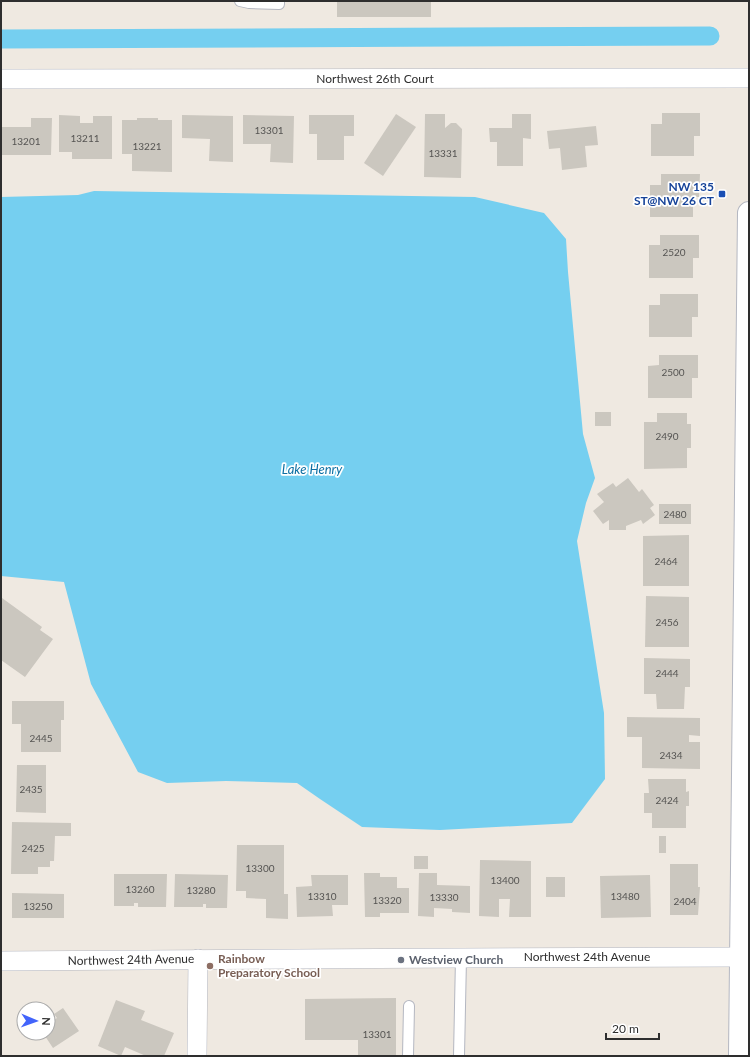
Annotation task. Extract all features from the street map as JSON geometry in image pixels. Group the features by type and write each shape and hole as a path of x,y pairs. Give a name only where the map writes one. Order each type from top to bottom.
{"main road":[{"path":"740,1056 741,957 745,902 749,213"}],"street":[{"name":"Northwest 26th Court","path":"1,79 749,78"},
{"name":"Northwest 24th Avenue","path":"1,961 741,957"},
{"path":"197,1056 198,959"}],"lane":[{"path":"240,1 249,3 279,4 279,1"},
{"path":"460,1056 461,958"},
{"path":"408,1056 409,1006"}],"water":[{"name":"Lake Henry","path":"94,191 475,197 544,213 566,239 583,434 595,478 586,503 577,541 604,713 605,779 572,823 440,830 362,827 297,783 226,781 167,783 138,772 91,684 64,582 1,576 1,197 78,195"}],"building":[{"path":"337,1 431,1 431,17 337,17"},
{"path":"662,113 700,113 700,136 694,136 694,156 651,156 651,124 662,124"},
{"path":"396,114 416,127 383,176 364,163"},
{"path":"425,114 445,114 445,128 451,123 456,123 462,129 461,178 424,177"},
{"path":"512,114 531,114 531,139 523,138 523,166 497,166 497,142 490,142 489,128 512,128"},
{"path":"59,115 80,116 80,123 93,123 93,116 112,116 112,159 72,159 72,152 59,152"},
{"path":"182,115 233,116 233,162 209,161 210,139 182,138"},
{"path":"243,115 294,116 293,163 270,162 271,144 243,144"},
{"path":"309,115 354,115 354,136 344,136 344,160 317,160 317,134 309,134"},
{"path":"31,118 52,118 51,155 1,155 1,127 31,127"},
{"path":"137,118 172,120 172,172 132,171 132,154 122,154 122,120 137,120"},
{"path":"596,126 598,145 585,146 587,167 562,170 560,148 549,149 547,131"},
{"path":"661,174 700,174 699,197 693,197 693,217 650,217 650,185 661,185"},
{"path":"660,235 699,235 699,258 693,258 693,278 649,278 649,245 660,245"},
{"path":"660,294 698,294 698,317 692,317 692,337 649,337 649,305 660,305"},
{"path":"659,355 698,355 698,378 692,378 692,398 648,398 648,366 659,365"},
{"path":"595,412 611,412 611,426 595,426"},
{"path":"657,413 687,413 687,424 691,424 691,448 687,448 687,468 644,469 644,422 657,422"},
{"path":"628,478 639,492 642,489 654,505 650,508 655,515 643,524 641,520 626,526 626,530 609,530 609,520 603,524 593,511 604,502 597,494 613,483 616,487"},
{"path":"659,504 691,504 691,524 659,524"},
{"path":"689,535 689,586 643,586 643,536"},
{"path":"646,596 689,597 689,647 645,647"},
{"path":"2,598 42,627 40,630 53,639 25,677 1,660"},
{"path":"644,658 690,659 690,687 685,687 684,709 657,709 656,694 644,694"},
{"path":"12,701 64,701 64,720 61,720 61,752 21,752 21,724 12,724"},
{"path":"627,717 700,718 700,736 689,735 689,742 700,742 700,769 642,768 642,737 627,737"},
{"path":"17,765 46,765 46,813 16,812"},
{"path":"648,779 686,779 686,792 689,791 689,806 686,806 686,828 652,828 652,813 644,813 644,793 649,793"},
{"path":"12,822 71,823 71,836 55,836 54,861 50,861 50,867 38,867 38,874 11,874"},
{"path":"659,836 666,836 666,853 659,853"},
{"path":"237,845 284,845 284,894 288,894 288,919 266,918 266,899 246,898 246,891 236,891"},
{"path":"414,856 428,856 428,869 414,869"},
{"path":"480,860 531,861 531,917 509,917 510,899 499,899 499,917 479,916"},
{"path":"670,864 698,864 698,887 700,887 698,915 670,915"},
{"path":"364,873 380,873 380,877 397,877 397,888 409,888 409,913 380,913 380,917 365,917"},
{"path":"419,873 437,873 437,885 470,886 470,913 452,912 452,909 434,908 434,917 418,916"},
{"path":"114,874 167,874 166,907 138,907 138,903 134,903 134,906 114,906"},
{"path":"175,874 228,875 227,908 206,908 206,904 203,904 203,907 174,907"},
{"path":"311,875 348,875 348,905 332,905 333,916 297,917 296,887 312,886"},
{"path":"650,875 651,917 601,918 600,876"},
{"path":"546,877 565,877 565,897 546,897"},
{"path":"12,893 64,894 64,918 12,918"},
{"path":"396,998 396,1056 358,1056 358,1040 305,1040 305,999"},
{"path":"116,1000 145,1011 141,1020 174,1033 164,1056 146,1056 125,1047 121,1056 98,1046"},
{"path":"63,1008 79,1031 53,1048 48,1041 56,1041 56,1013"}],"waterway":[{"path":"1,39 710,36"}],"place":[{"name":"NW 135 ST@NW 26 CT","path":"722,194"},
{"name":"Westview Church","path":"401,960"},
{"name":"Rainbow Preparatory School","path":"210,966"}]}
